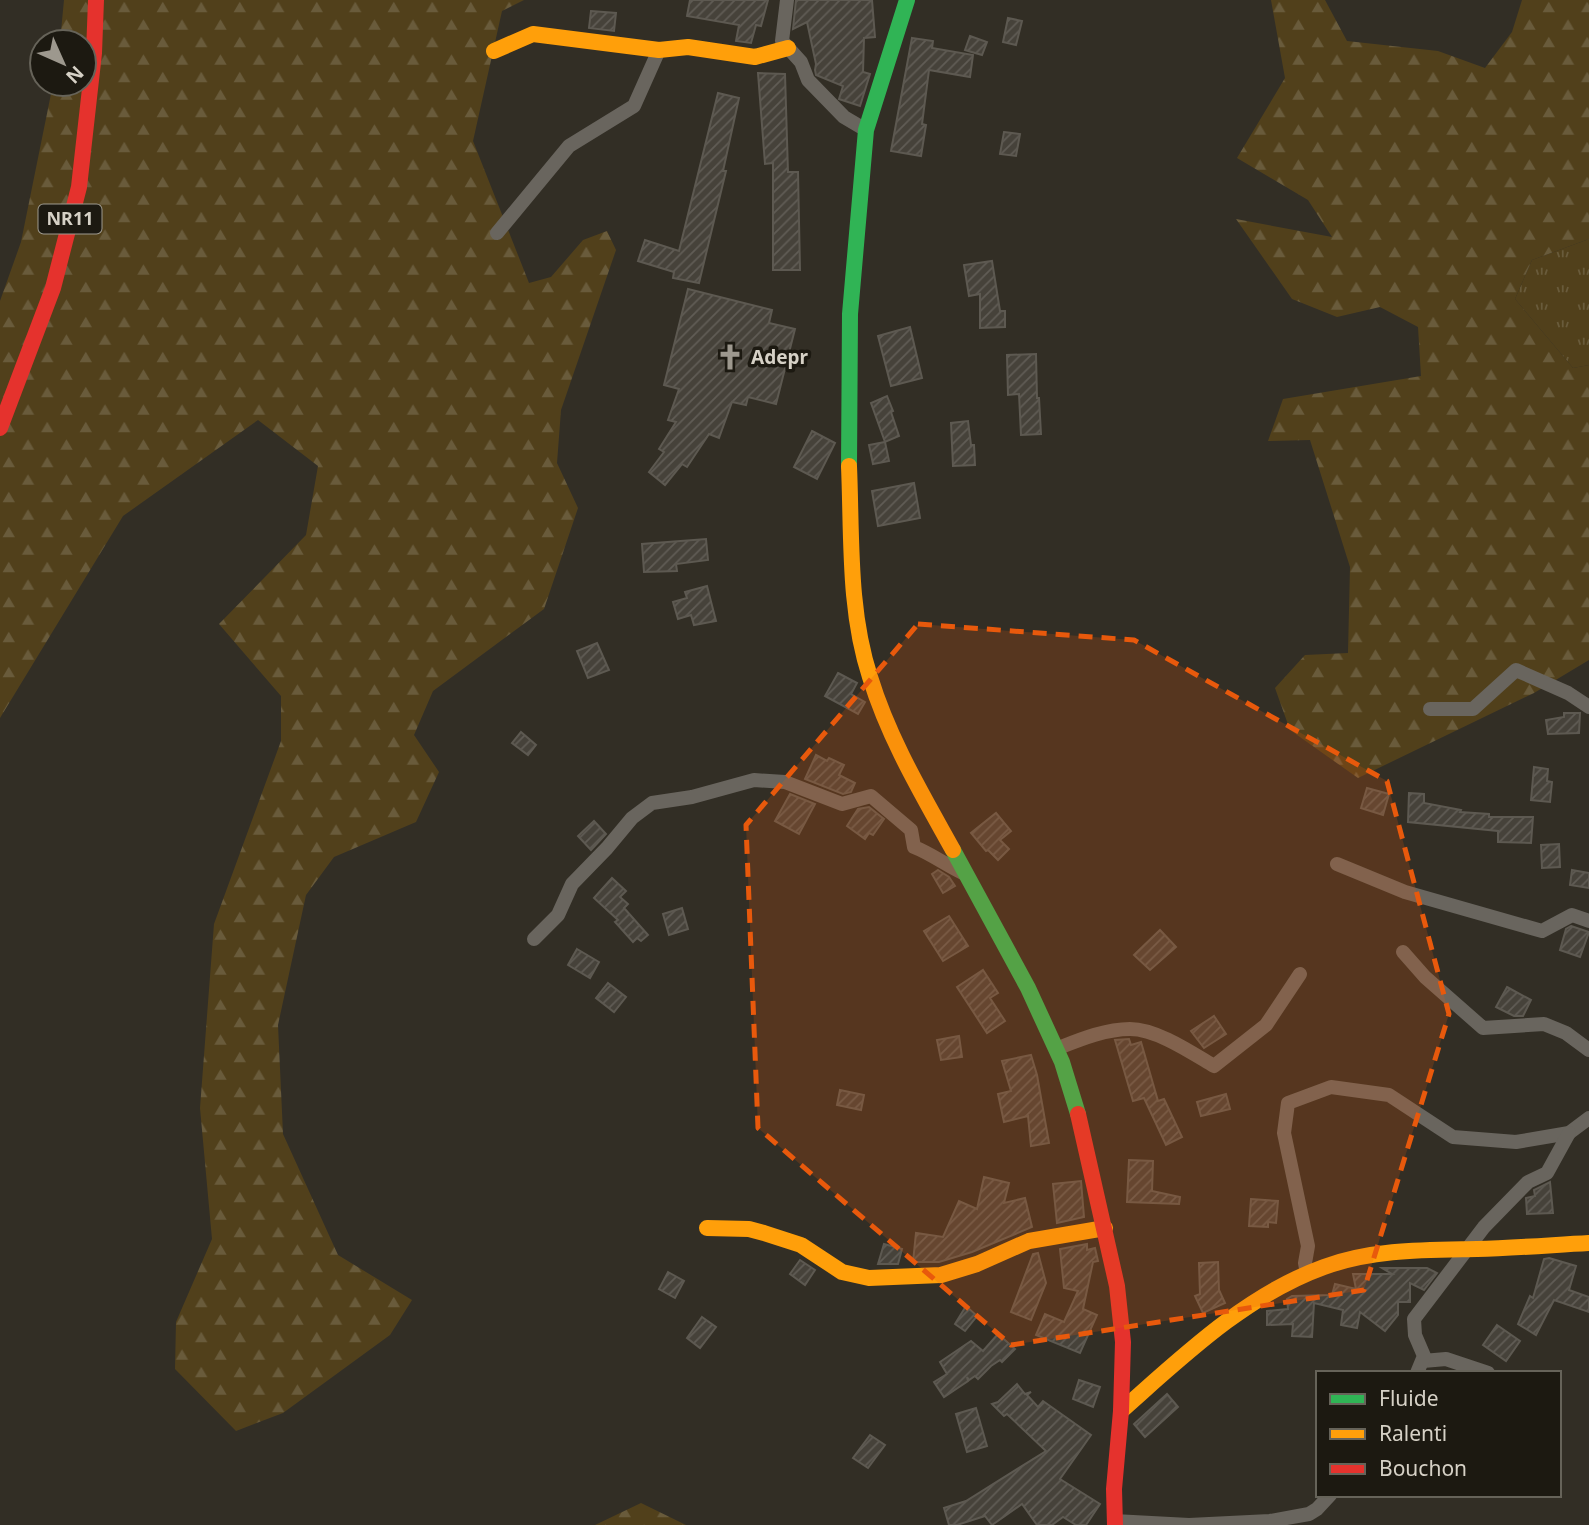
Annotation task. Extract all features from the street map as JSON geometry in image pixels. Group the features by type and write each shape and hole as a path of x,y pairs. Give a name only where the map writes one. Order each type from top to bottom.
{"main road":[{"name":"NR11","path":"0,428 53,288 79,187 94,53 96,0"},
{"path":"907,0 866,130 850,314 848,437 854,600 869,675 892,738 1028,988 1056,1049 1082,1127 1117,1286 1123,1342 1114,1523"},
{"path":"494,51 533,34 659,50 688,47 755,57 788,48"},
{"path":"707,1228 749,1229 764,1233 801,1245 842,1272 869,1278 942,1275 977,1264 1029,1241 1105,1228"},
{"path":"1121,1411 1175,1363 1248,1307 1307,1274 1357,1258 1411,1249 1589,1243"}],"street":[{"path":"787,0 782,41 801,62 808,80 844,117 866,130"},
{"path":"497,233 569,146 634,106 659,50"},
{"path":"1430,709 1473,709 1516,670 1567,693 1589,707"},
{"path":"534,939 558,915 572,884 632,818 652,803 692,797 754,780 785,782 842,804 871,796 911,830 914,847 929,852 966,875"},
{"path":"1337,864 1405,892 1514,924 1542,930 1572,915 1589,921"},
{"path":"1403,952 1425,977 1483,1028 1544,1024 1566,1033 1589,1050"},
{"path":"1056,1049 1093,1035 1130,1029 1151,1033 1214,1066 1266,1025 1300,974"},
{"path":"1307,1274 1305,1263 1308,1246 1284,1133 1288,1103 1331,1087 1389,1095 1453,1137 1516,1142 1569,1133"},
{"path":"1420,1367 1424,1356 1413,1328 1414,1319 1484,1227 1528,1182 1547,1173 1569,1133 1589,1118"},
{"path":"1420,1367 1446,1359 1482,1371"},
{"path":"1114,1523 1188,1525 1270,1521 1309,1514 1328,1497"}],"highlighted area":[{"path":"918,624 1134,640 1387,781 1449,1014 1364,1290 1011,1345 758,1128 746,825"}],"green space":[{"path":"64,0 524,0 502,11 473,141 529,283 551,277 583,240 607,231 616,250 561,410 557,463 578,508 544,609 433,691 414,735 439,772 416,822 334,857 306,895 278,1025 283,1134 338,1255 412,1300 390,1335 283,1413 236,1431 175,1369 176,1322 212,1239 200,1108 214,924 281,741 281,696 219,624 306,535 318,466 258,420 123,516 0,718 0,301 21,242 50,98 98,98 98,28 61,28"},
{"path":"1271,0 1325,0 1347,41 1438,51 1485,68 1512,32 1522,0 1589,0 1589,239 1532,260 1515,299 1573,368 1589,365 1589,660 1534,693 1358,778 1290,730 1275,688 1305,655 1348,653 1350,567 1310,440 1268,441 1283,399 1421,376 1418,327 1380,307 1337,317 1292,299 1236,219 1332,237 1308,200 1237,158 1285,78"},
{"path":"1589,239 1589,365 1573,368 1515,299 1532,260"},
{"path":"641,1503 686,1525 595,1525"}],"building":[{"path":"690,0 768,0 761,26 756,25 751,43 736,41 739,25 687,16"},
{"path":"796,0 872,0 875,37 864,38 863,72 870,74 860,106 839,99 843,86 816,75 807,22 793,29"},
{"path":"591,11 616,13 614,31 589,28"},
{"path":"1008,18 1022,21 1016,45 1003,42"},
{"path":"970,36 987,42 982,55 965,50"},
{"path":"912,38 933,41 932,48 973,55 970,77 929,70 922,124 926,125 921,156 891,151"},
{"path":"758,73 785,74 788,172 798,172 800,270 773,270 773,163 765,164"},
{"path":"718,93 739,98 723,171 726,171 699,283 673,278 674,272 638,261 645,240 679,251"},
{"path":"1004,132 1020,134 1016,156 1000,154"},
{"path":"992,261 1000,311 1005,311 1005,327 980,328 980,294 969,296 964,265"},
{"name":"Adepr","path":"688,289 772,310 769,323 795,329 776,404 748,397 746,405 732,402 719,438 709,434 687,467 682,464 665,485 649,472 664,452 659,449 676,422 668,420 679,389 664,385"},
{"path":"910,327 922,378 891,386 878,336"},
{"path":"1036,354 1041,434 1021,435 1019,394 1008,395 1007,355"},
{"path":"887,396 899,436 885,442 871,403"},
{"path":"968,421 971,445 974,445 975,465 953,466 951,423"},
{"path":"812,431 835,443 817,479 794,467"},
{"path":"885,442 889,461 873,464 869,445"},
{"path":"914,483 920,518 878,526 872,491"},
{"path":"706,539 708,560 676,564 677,571 644,572 642,544"},
{"path":"707,586 716,621 694,625 691,615 678,619 673,602 687,598 685,592"},
{"path":"597,643 609,670 588,678 577,651"},
{"path":"838,673 857,683 851,694 865,702 858,714 825,696"},
{"path":"1564,713 1580,713 1579,733 1548,734 1546,720 1564,717"},
{"path":"521,732 536,745 528,755 512,743"},
{"path":"816,755 844,765 839,775 855,783 851,792 843,794 805,779"},
{"path":"1534,767 1548,769 1547,781 1552,782 1550,802 1531,800"},
{"path":"1367,788 1389,794 1383,815 1361,808"},
{"path":"1409,793 1424,794 1424,803 1461,810 1460,812 1489,814 1489,817 1533,817 1531,843 1498,842 1498,831 1408,822"},
{"path":"790,794 815,804 799,834 775,821"},
{"path":"869,807 884,819 873,835 869,833 865,839 847,826 858,809"},
{"path":"996,813 1011,831 1000,840 1009,849 998,860 986,851 971,833"},
{"path":"594,821 606,834 591,850 578,836"},
{"path":"1559,844 1560,867 1542,868 1541,845"},
{"path":"938,870 949,877 955,886 943,893 932,874"},
{"path":"1572,870 1589,873 1589,888 1570,885"},
{"path":"612,878 626,891 620,897 628,904 624,908 648,935 641,941 637,938 633,942 615,922 618,920 594,898"},
{"path":"682,908 688,929 669,935 663,914"},
{"path":"949,916 968,946 943,961 924,931"},
{"path":"1571,926 1589,932 1580,957 1560,950 1566,929"},
{"path":"1160,930 1176,947 1150,970 1134,955"},
{"path":"577,949 599,962 590,978 568,965"},
{"path":"983,970 998,993 990,998 1005,1021 987,1033 957,987"},
{"path":"608,983 626,997 614,1012 596,998"},
{"path":"1507,987 1531,1000 1523,1016 1514,1016 1496,1007"},
{"path":"1214,1016 1226,1034 1204,1048 1191,1031"},
{"path":"959,1036 962,1057 941,1060 937,1040"},
{"path":"1129,1039 1131,1045 1141,1042 1158,1101 1164,1099 1182,1137 1166,1145 1144,1098 1133,1101 1115,1040"},
{"path":"1031,1055 1049,1143 1031,1146 1028,1116 1004,1122 998,1094 1011,1091 1002,1061"},
{"path":"840,1090 864,1095 861,1110 837,1105"},
{"path":"1226,1094 1230,1109 1201,1116 1197,1102"},
{"path":"1129,1160 1153,1161 1152,1191 1180,1197 1179,1204 1127,1202"},
{"path":"984,1177 1009,1183 1004,1203 1025,1198 1032,1227 972,1252 939,1262 913,1262 916,1233 943,1237 959,1201 977,1209"},
{"path":"1081,1181 1084,1217 1057,1223 1053,1184"},
{"path":"1550,1182 1553,1213 1527,1214 1526,1198 1535,1196 1534,1190"},
{"path":"1251,1199 1278,1201 1276,1223 1268,1222 1268,1227 1249,1226"},
{"path":"884,1244 902,1249 898,1264 878,1264"},
{"path":"1087,1244 1087,1250 1095,1248 1098,1261 1093,1262 1083,1309 1097,1315 1080,1353 1036,1335 1045,1314 1064,1322 1078,1291 1064,1288 1060,1249"},
{"path":"1038,1253 1046,1283 1031,1320 1011,1312 1033,1254"},
{"path":"1544,1259 1576,1266 1569,1290 1589,1297 1589,1312 1554,1300 1536,1335 1518,1324 1530,1296 1533,1298"},
{"path":"800,1260 815,1270 805,1285 790,1274"},
{"path":"1218,1262 1219,1290 1225,1303 1203,1313 1195,1296 1200,1294 1199,1263"},
{"path":"1382,1268 1427,1268 1437,1273 1424,1290 1410,1283 1410,1302 1398,1302 1398,1315 1385,1331 1360,1312 1357,1328 1341,1325 1343,1310 1314,1303 1312,1337 1292,1336 1293,1324 1267,1325 1267,1311 1288,1309 1287,1299 1292,1296 1332,1295 1335,1284 1356,1289 1353,1274 1392,1274"},
{"path":"668,1272 684,1281 675,1298 659,1289"},
{"path":"966,1306 977,1316 965,1331 955,1324"},
{"path":"702,1317 716,1327 700,1348 687,1338"},
{"path":"1497,1325 1520,1341 1506,1361 1483,1345"},
{"path":"998,1334 1015,1349 978,1379 975,1376 969,1380 967,1377 968,1381 944,1397 934,1382 947,1374 940,1362 971,1341 983,1351"},
{"path":"1079,1380 1100,1387 1093,1407 1073,1399"},
{"path":"1017,1384 1025,1394 1031,1392 1027,1395 1038,1407 1043,1401 1091,1435 1060,1479 1100,1504 1086,1525 1076,1525 1063,1517 1052,1525 1037,1525 1022,1504 992,1525 985,1516 949,1525 944,1508 966,1501 1046,1451 1007,1414 1004,1416 992,1404 998,1402"},
{"path":"1167,1394 1178,1407 1145,1437 1134,1424"},
{"path":"976,1408 987,1446 967,1452 956,1414"},
{"path":"870,1435 885,1445 868,1468 853,1458"}],"traffic: fast":[{"path":"849,466 850,314 866,130 907,0"},
{"path":"953,850 1028,988 1062,1062 1078,1114"}],"traffic: slow":[{"path":"494,51 533,34 659,50 688,47 755,57 788,48"},
{"path":"849,466 852,573 863,652 896,744 953,850"},
{"path":"707,1228 749,1229 764,1233 801,1245 842,1272 869,1278 941,1275 977,1264 1029,1241 1105,1228"},
{"path":"1121,1411 1216,1329 1268,1294 1324,1267 1361,1257 1400,1252 1589,1243"}],"traffic: jam":[{"path":"0,428 53,288 79,187 94,53 96,0"},
{"path":"1078,1114 1117,1286 1123,1342 1121,1411 1114,1489 1115,1525"}],"place":[{"name":"Adepr","path":"730,357"}]}
